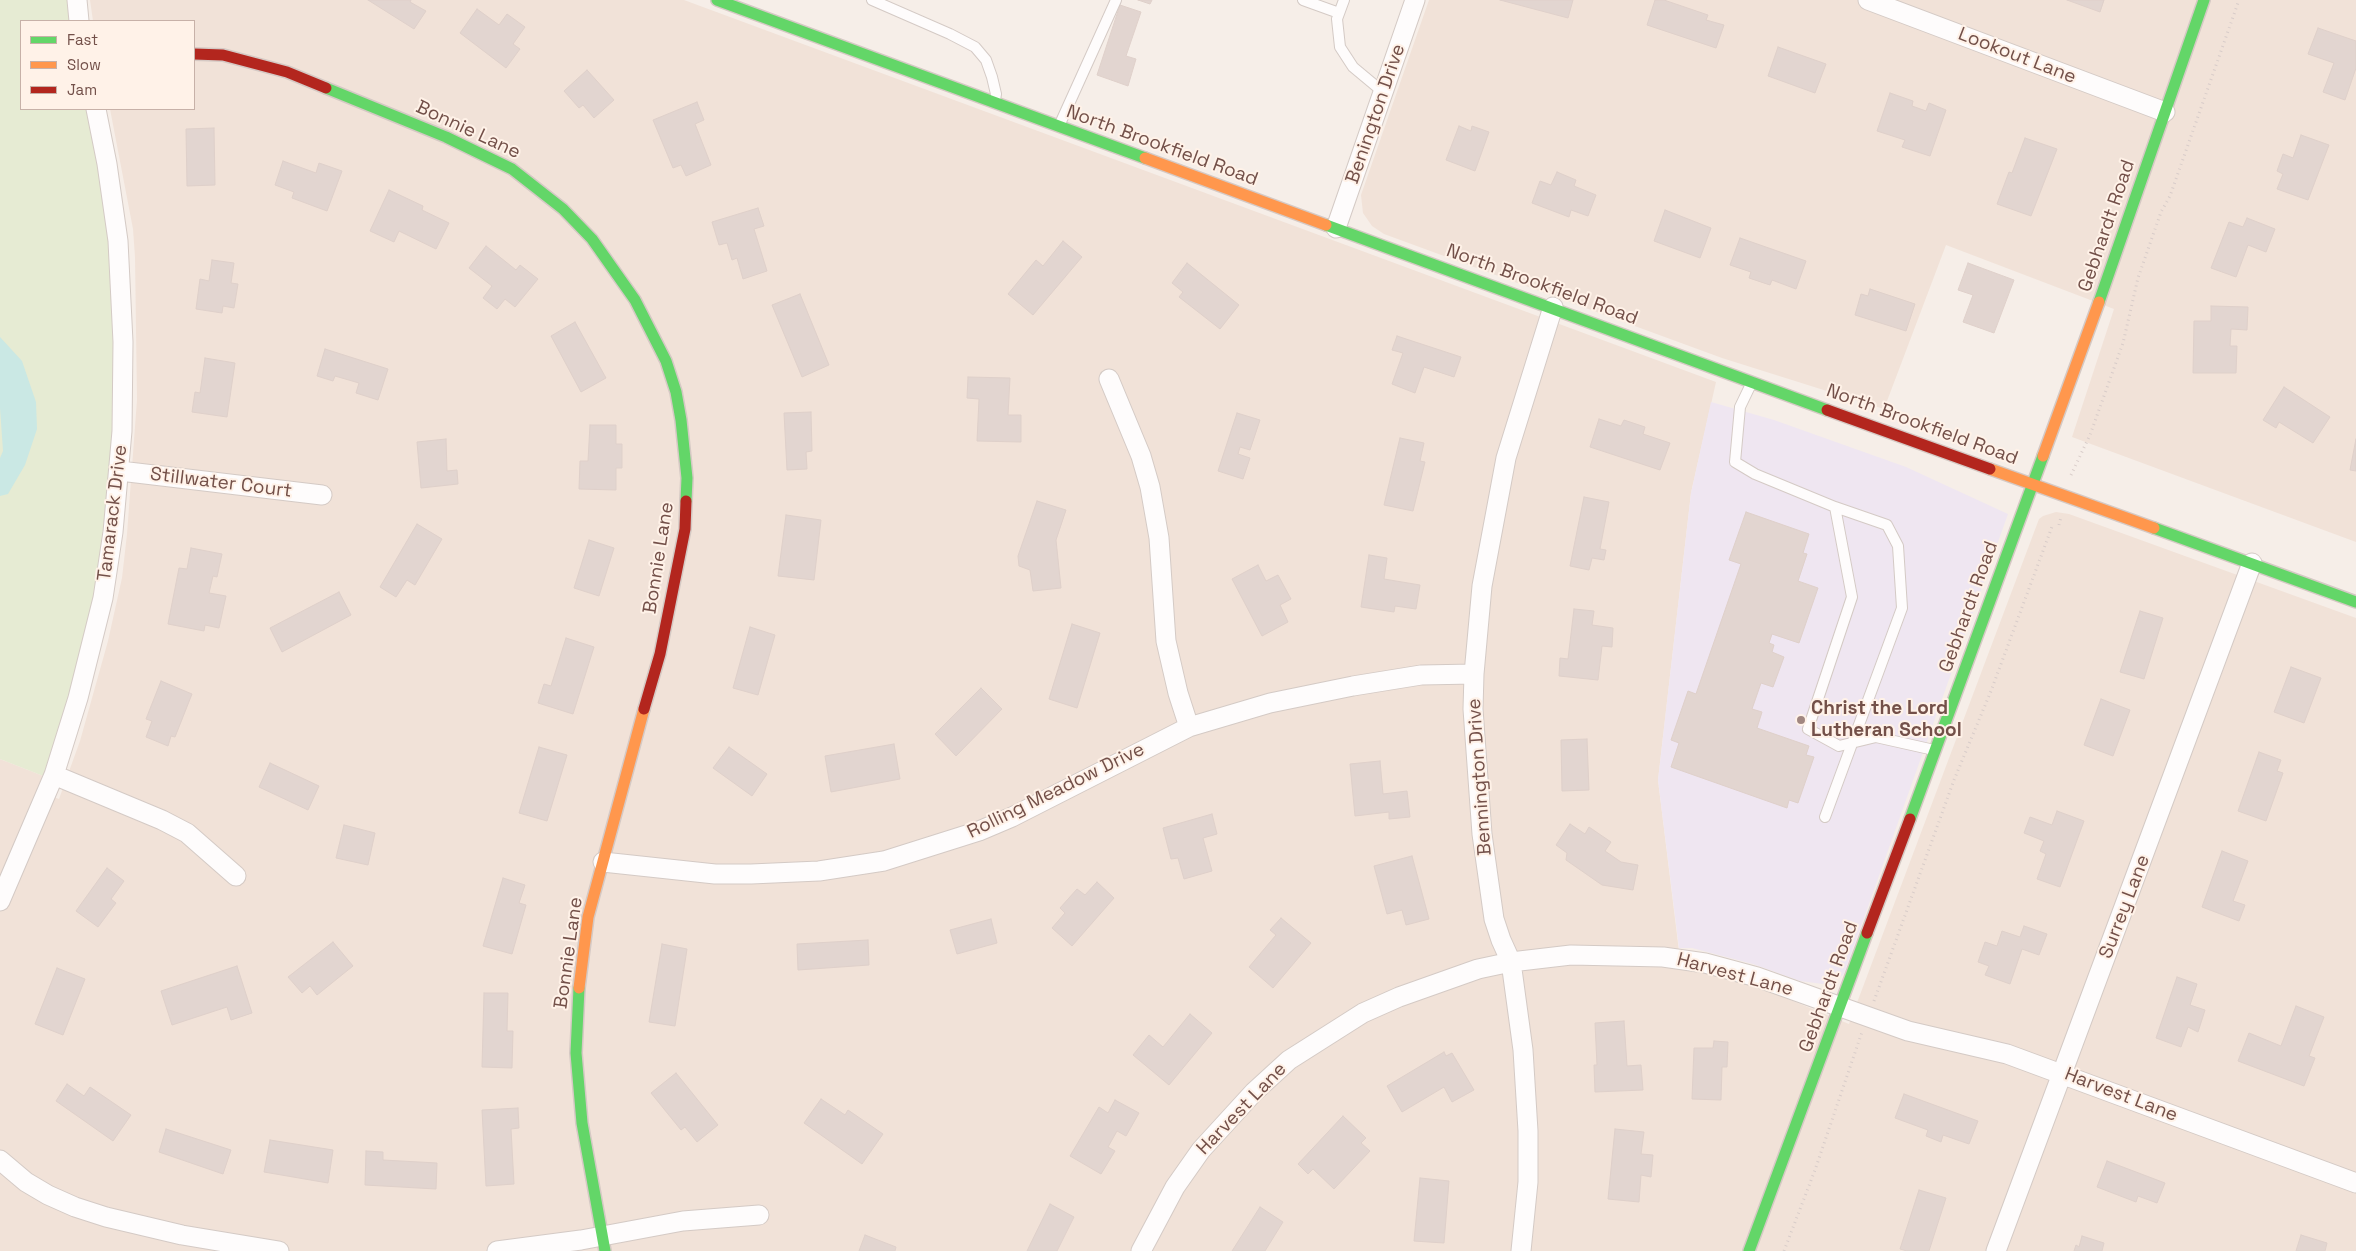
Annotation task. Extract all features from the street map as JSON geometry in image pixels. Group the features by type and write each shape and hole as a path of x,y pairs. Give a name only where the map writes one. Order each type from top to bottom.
{"street":[{"path":"77,0 79,20"},
{"name":"North Brookfield Road","path":"716,0 1553,307 1752,382 2356,602"},
{"name":"Benington Drive","path":"1336,228 1415,0"},
{"name":"Lookout Lane","path":"1868,0 2165,112"},
{"name":"Gebhardt Road","path":"1749,1251 1841,1007 2033,484 2204,0"},
{"name":"Bonnie Lane","path":"195,54 223,55 287,72 446,137 512,169 563,209 592,239 616,269 652,331 671,376 681,420 687,478 685,529 660,654 588,917 580,976 576,1052 582,1123 604,1243"},
{"name":"Tamarack Drive","path":"0,901 54,775 78,698 103,598 120,471 123,342 118,242 107,164 96,110"},
{"name":"Bennington Drive","path":"1521,1251 1528,1182 1528,1131 1523,1050 1511,962 1500,940 1494,919 1482,834 1473,709 1474,674 1482,586 1506,458 1553,307"},
{"path":"1108,379 1141,456 1150,487 1159,538 1166,641 1178,693 1189,727"},
{"name":"Stillwater Court","path":"120,471 322,495"},
{"name":"Surrey Lane","path":"1996,1251 2252,563"},
{"name":"Rolling Meadow Drive","path":"603,862 715,874 751,874 819,871 884,861 979,831 1189,727 1270,704 1353,686 1421,675 1474,674"},
{"path":"54,775 162,820 187,833 236,876"},
{"name":"Harvest Lane","path":"1140,1251 1175,1186 1201,1150 1254,1092 1289,1060 1363,1013 1398,997 1478,969 1511,962 1571,955 1663,957 1705,963 1757,977 1908,1031 2007,1054 2356,1182"},
{"path":"0,1160 26,1182 48,1195 75,1207 106,1217 182,1235 279,1251"},
{"path":"497,1251 604,1243 683,1221 759,1215"}],"lane":[{"path":"872,0 950,34 974,47 986,60 996,94 994,103"},
{"path":"1059,126 1116,0"},
{"path":"1303,0 1339,12"},
{"path":"1344,0 1337,19 1340,47 1353,67 1383,92"},
{"path":"1752,382 1740,407 1735,462 1755,474 1887,526 1898,546 1902,608 1825,817"},
{"path":"1835,507 1852,597 1808,729 1839,746 1876,737 1935,750"}],"path":[{"path":"2059,525 2072,473 2090,435 2123,343 2138,278 2162,212 2170,196 2238,0"},
{"path":"1784,1251 1816,1170 1868,1016 1950,789 1991,691 2054,524"}],"shaded area":[{"path":"90,0 684,0 1716,382 1691,493 1658,780 1681,968 1709,972 1749,983 1849,1024 2039,519 2056,512 2069,514 2356,618 2356,1251 0,1251 0,759 46,777 40,792 59,799 80,741 108,641 122,578 127,534 137,400 135,257 133,229 110,110 195,110 195,20 93,20"},
{"path":"1429,0 2356,0 2356,542 2072,437 2114,309 1946,245 1884,409 1722,358 1384,234 1372,226 1363,213 1361,195"},
{"name":"Christ the Lord Lutheran School","path":"1711,402 1774,420 1906,467 2008,514 1844,974 1830,985 1800,981 1753,964 1692,948 1679,948 1658,780 1691,493"}],"green space":[{"path":"0,0 71,0 72,20 20,20 20,110 89,110 105,185 117,343 111,481 93,615 46,777 0,759"}],"water":[{"path":"0,337 22,361 36,402 37,429 25,465 8,494 0,496 0,458 3,451 0,408"}],"building":[{"path":"368,0 411,0 410,2 426,11 414,29"},
{"path":"1138,0 1152,0 1150,4"},
{"path":"1500,0 1573,0 1568,18"},
{"path":"1655,0 1664,0 1708,15 1706,20 1724,25 1716,48 1647,25"},
{"path":"2067,0 2104,0 2100,12"},
{"path":"1120,5 1141,12 1126,56 1136,59 1128,86 1097,75"},
{"path":"477,9 499,25 507,14 525,27 513,44 520,49 506,68 460,33"},
{"path":"2318,28 2356,41 2356,68 2345,100 2323,92 2334,63 2308,54"},
{"path":"1778,47 1826,64 1815,93 1768,76"},
{"path":"587,70 614,100 594,118 583,105 579,108 564,91"},
{"path":"1890,93 1913,101 1912,106 1926,111 1929,103 1946,110 1930,156 1902,147 1905,140 1877,131"},
{"path":"697,102 704,120 695,124 711,165 686,176 681,165 673,168 653,120"},
{"path":"1459,126 1471,131 1472,126 1489,132 1475,171 1446,160"},
{"path":"214,128 215,185 187,186 186,129"},
{"path":"2301,135 2329,145 2308,200 2277,189 2283,174 2277,171 2283,154 2293,158"},
{"path":"2025,138 2057,149 2031,216 1997,204 2009,172 2012,173"},
{"path":"283,161 316,173 319,163 342,171 327,211 292,198 294,192 275,185"},
{"path":"1557,172 1576,180 1574,186 1596,195 1588,216 1571,210 1569,217 1532,203 1540,181 1551,185"},
{"path":"389,190 423,206 422,210 449,223 436,249 399,231 394,242 370,231"},
{"path":"758,208 764,226 754,229 767,271 743,279 737,258 732,260 727,243 719,245 712,222"},
{"path":"1665,210 1711,228 1700,258 1654,241"},
{"path":"2247,218 2275,229 2266,252 2248,245 2236,277 2211,268 2229,222 2243,227"},
{"path":"1740,238 1806,261 1796,289 1772,280 1770,285 1749,278 1751,272 1730,265"},
{"path":"1063,241 1082,257 1033,315 1008,294 1036,260 1043,266"},
{"path":"486,246 516,270 520,265 538,279 515,307 505,299 497,309 483,298 492,286 469,268"},
{"path":"212,260 234,263 231,283 238,284 234,308 223,306 222,313 196,309 200,279 209,281"},
{"path":"1187,263 1239,305 1220,329 1179,297 1183,292 1172,283"},
{"path":"1968,263 2014,280 1994,333 1963,322 1973,295 1958,290"},
{"path":"1870,289 1915,304 1906,331 1855,315 1861,294 1868,296"},
{"path":"800,294 829,365 802,377 772,305"},
{"path":"2211,306 2248,307 2247,330 2231,329 2230,346 2237,346 2236,373 2193,373 2194,321 2211,321"},
{"path":"575,322 606,378 581,392 551,336"},
{"path":"1397,336 1461,357 1454,377 1424,367 1415,393 1392,384 1403,353 1392,350"},
{"path":"325,349 388,369 378,400 356,393 359,383 335,376 333,381 317,376"},
{"path":"205,358 235,363 227,417 192,412 195,392 200,393"},
{"path":"968,377 1010,378 1008,415 1021,415 1021,442 977,441 979,399 967,398"},
{"path":"2284,387 2330,417 2313,443 2279,422 2276,428 2263,420"},
{"path":"811,412 812,451 806,452 807,469 787,470 784,413"},
{"path":"1237,413 1260,420 1250,450 1240,447 1238,454 1250,458 1243,479 1218,471"},
{"path":"1599,419 1621,426 1624,420 1645,427 1643,434 1670,443 1660,470 1590,447"},
{"path":"590,425 616,425 616,444 622,444 622,468 616,468 616,490 579,489 580,461 588,461"},
{"path":"1400,438 1424,443 1420,461 1425,462 1413,511 1384,505"},
{"path":"446,439 447,471 457,470 458,484 421,488 417,442"},
{"path":"2356,439 2356,471 2350,470"},
{"path":"1584,497 1609,502 1600,549 1606,550 1604,560 1592,558 1589,570 1570,566"},
{"path":"1037,501 1066,510 1056,540 1061,588 1033,591 1030,570 1019,566 1018,556"},
{"path":"1746,512 1809,534 1803,553 1807,554 1798,581 1818,588 1799,643 1772,634 1769,643 1774,645 1772,652 1784,657 1773,687 1761,683 1752,709 1762,712 1757,728 1809,746 1806,755 1814,757 1798,803 1789,800 1787,808 1671,767 1679,743 1671,740 1688,691 1696,694 1741,564 1729,560"},
{"path":"786,515 821,520 814,580 778,576"},
{"path":"417,524 442,539 415,585 407,580 396,597 380,587"},
{"path":"589,540 614,548 599,596 574,588"},
{"path":"191,548 222,554 217,577 213,576 209,593 226,596 219,628 205,625 204,631 168,624 179,568 187,569"},
{"path":"1369,555 1387,558 1384,579 1420,585 1416,609 1395,606 1394,612 1361,607"},
{"path":"1258,565 1266,581 1278,575 1291,599 1280,605 1288,622 1262,636 1232,579"},
{"path":"339,592 351,615 282,652 270,628"},
{"path":"1574,609 1594,611 1592,625 1613,628 1612,647 1602,646 1598,680 1559,676 1560,658 1568,659"},
{"path":"2140,611 2163,618 2144,679 2120,672"},
{"path":"1072,624 1100,633 1077,708 1049,699"},
{"path":"750,627 775,635 758,695 733,688"},
{"path":"566,638 594,647 573,714 538,703 544,684 551,686"},
{"path":"2291,667 2321,678 2304,723 2274,712"},
{"path":"161,681 192,694 175,737 171,736 168,746 146,737 152,721 146,719"},
{"path":"981,688 1002,709 956,756 935,734"},
{"path":"2101,699 2130,710 2113,756 2084,745"},
{"path":"1587,739 1589,790 1562,791 1561,740"},
{"path":"894,744 900,779 831,792 825,756"},
{"path":"539,747 567,755 547,821 519,813"},
{"path":"729,747 767,774 752,796 713,768"},
{"path":"2259,752 2281,760 2277,771 2283,773 2266,821 2238,811"},
{"path":"1380,761 1383,794 1407,791 1410,817 1389,819 1389,812 1355,816 1350,764"},
{"path":"270,763 319,786 308,810 259,787"},
{"path":"2057,811 2084,821 2060,887 2037,879 2046,854 2040,851 2044,841 2024,833 2030,817 2052,825"},
{"path":"1212,814 1217,834 1203,838 1212,871 1184,879 1178,858 1171,859 1163,828"},
{"path":"1570,824 1585,834 1589,827 1611,842 1605,851 1621,862 1638,865 1633,890 1602,885 1566,860 1567,853 1556,845"},
{"path":"344,825 375,833 368,865 336,858"},
{"path":"2222,851 2248,861 2233,901 2245,905 2239,921 2202,907"},
{"path":"1412,856 1429,919 1406,925 1402,910 1387,914 1374,866"},
{"path":"107,868 124,881 111,899 116,903 98,927 76,911"},
{"path":"503,878 525,885 519,903 526,905 512,954 483,946"},
{"path":"1097,882 1114,898 1072,946 1052,928 1065,913 1060,908 1077,889 1085,895"},
{"path":"1281,918 1311,943 1273,988 1249,967 1276,935 1270,930"},
{"path":"991,919 997,943 957,954 950,930"},
{"path":"2024,926 2047,934 2039,955 2022,949 2010,984 1985,975 1989,966 1978,962 1985,942 1997,946 2002,931 2020,937"},
{"path":"868,940 869,965 798,970 797,944"},
{"path":"333,942 353,966 317,995 310,986 302,993 288,977"},
{"path":"662,944 687,949 675,1026 649,1022"},
{"path":"237,966 252,1013 231,1020 227,1007 172,1025 161,991"},
{"path":"57,968 85,979 63,1035 35,1024"},
{"path":"2177,977 2197,984 2190,1005 2205,1010 2198,1032 2188,1027 2181,1047 2156,1038"},
{"path":"484,993 508,993 507,1031 513,1031 512,1068 482,1067"},
{"path":"2296,1006 2324,1017 2309,1056 2315,1058 2304,1086 2238,1061 2249,1033 2281,1046"},
{"path":"1190,1014 1212,1033 1169,1085 1133,1055 1149,1035 1163,1047"},
{"path":"1624,1021 1627,1066 1641,1065 1643,1090 1595,1092 1594,1065 1597,1065 1595,1023"},
{"path":"1714,1041 1728,1042 1727,1067 1722,1067 1721,1100 1692,1099 1694,1048 1713,1048"},
{"path":"1444,1052 1446,1056 1452,1053 1474,1090 1452,1102 1444,1087 1402,1112 1387,1086"},
{"path":"676,1073 718,1125 697,1142 685,1127 681,1130 651,1093"},
{"path":"67,1084 84,1096 90,1087 131,1115 113,1141 56,1101"},
{"path":"1904,1094 1978,1121 1969,1144 1943,1135 1941,1142 1926,1136 1928,1130 1895,1118"},
{"path":"821,1099 845,1115 848,1110 883,1134 862,1164 804,1123"},
{"path":"1115,1100 1139,1113 1126,1136 1117,1131 1108,1147 1115,1151 1101,1174 1070,1156 1099,1107 1108,1113"},
{"path":"518,1108 519,1128 511,1129 514,1184 486,1186 482,1110"},
{"path":"1343,1116 1366,1138 1361,1143 1370,1151 1334,1189 1313,1169 1308,1174 1298,1164"},
{"path":"166,1129 231,1150 223,1174 159,1152"},
{"path":"1615,1129 1644,1132 1641,1154 1653,1155 1651,1177 1641,1175 1639,1202 1608,1199"},
{"path":"270,1140 333,1150 328,1183 264,1172"},
{"path":"366,1151 383,1152 383,1160 437,1163 436,1189 365,1185"},
{"path":"2107,1161 2165,1183 2157,1203 2138,1196 2136,1202 2097,1187"},
{"path":"1420,1178 1449,1181 1444,1243 1414,1241"},
{"path":"1919,1190 1946,1198 1929,1251 1907,1251 1900,1249"},
{"path":"1050,1204 1074,1217 1057,1251 1027,1251"},
{"path":"1260,1207 1283,1222 1265,1251 1232,1251"},
{"path":"865,1235 896,1247 895,1251 859,1251"},
{"path":"2301,1235 2327,1243 2325,1251 2296,1251"},
{"path":"2082,1236 2104,1243 2102,1251 2074,1251 2076,1245 2079,1247"}],"traffic: fast":[{"path":"717,0 1145,158"},
{"path":"2099,302 2204,0"},
{"path":"326,88 446,137 512,169 563,209 592,239 635,300 666,361 676,392 681,420 687,478 686,501"},
{"path":"1326,225 1827,410"},
{"path":"1910,819 2043,456"},
{"path":"2154,528 2356,602"},
{"path":"1749,1251 1867,933"},
{"path":"579,988 576,1053 582,1123 605,1251"}],"traffic: slow":[{"path":"1145,158 1326,225"},
{"path":"2043,456 2099,302"},
{"path":"1990,469 2154,528"},
{"path":"579,988 588,917 644,709"}],"traffic: jam":[{"path":"195,54 223,55 287,72 326,88"},
{"path":"1827,410 1990,469"},
{"path":"644,709 660,654 685,529 686,501"},
{"path":"1867,933 1910,819"}],"place":[{"name":"Christ the Lord Lutheran School","path":"1801,720"}]}
